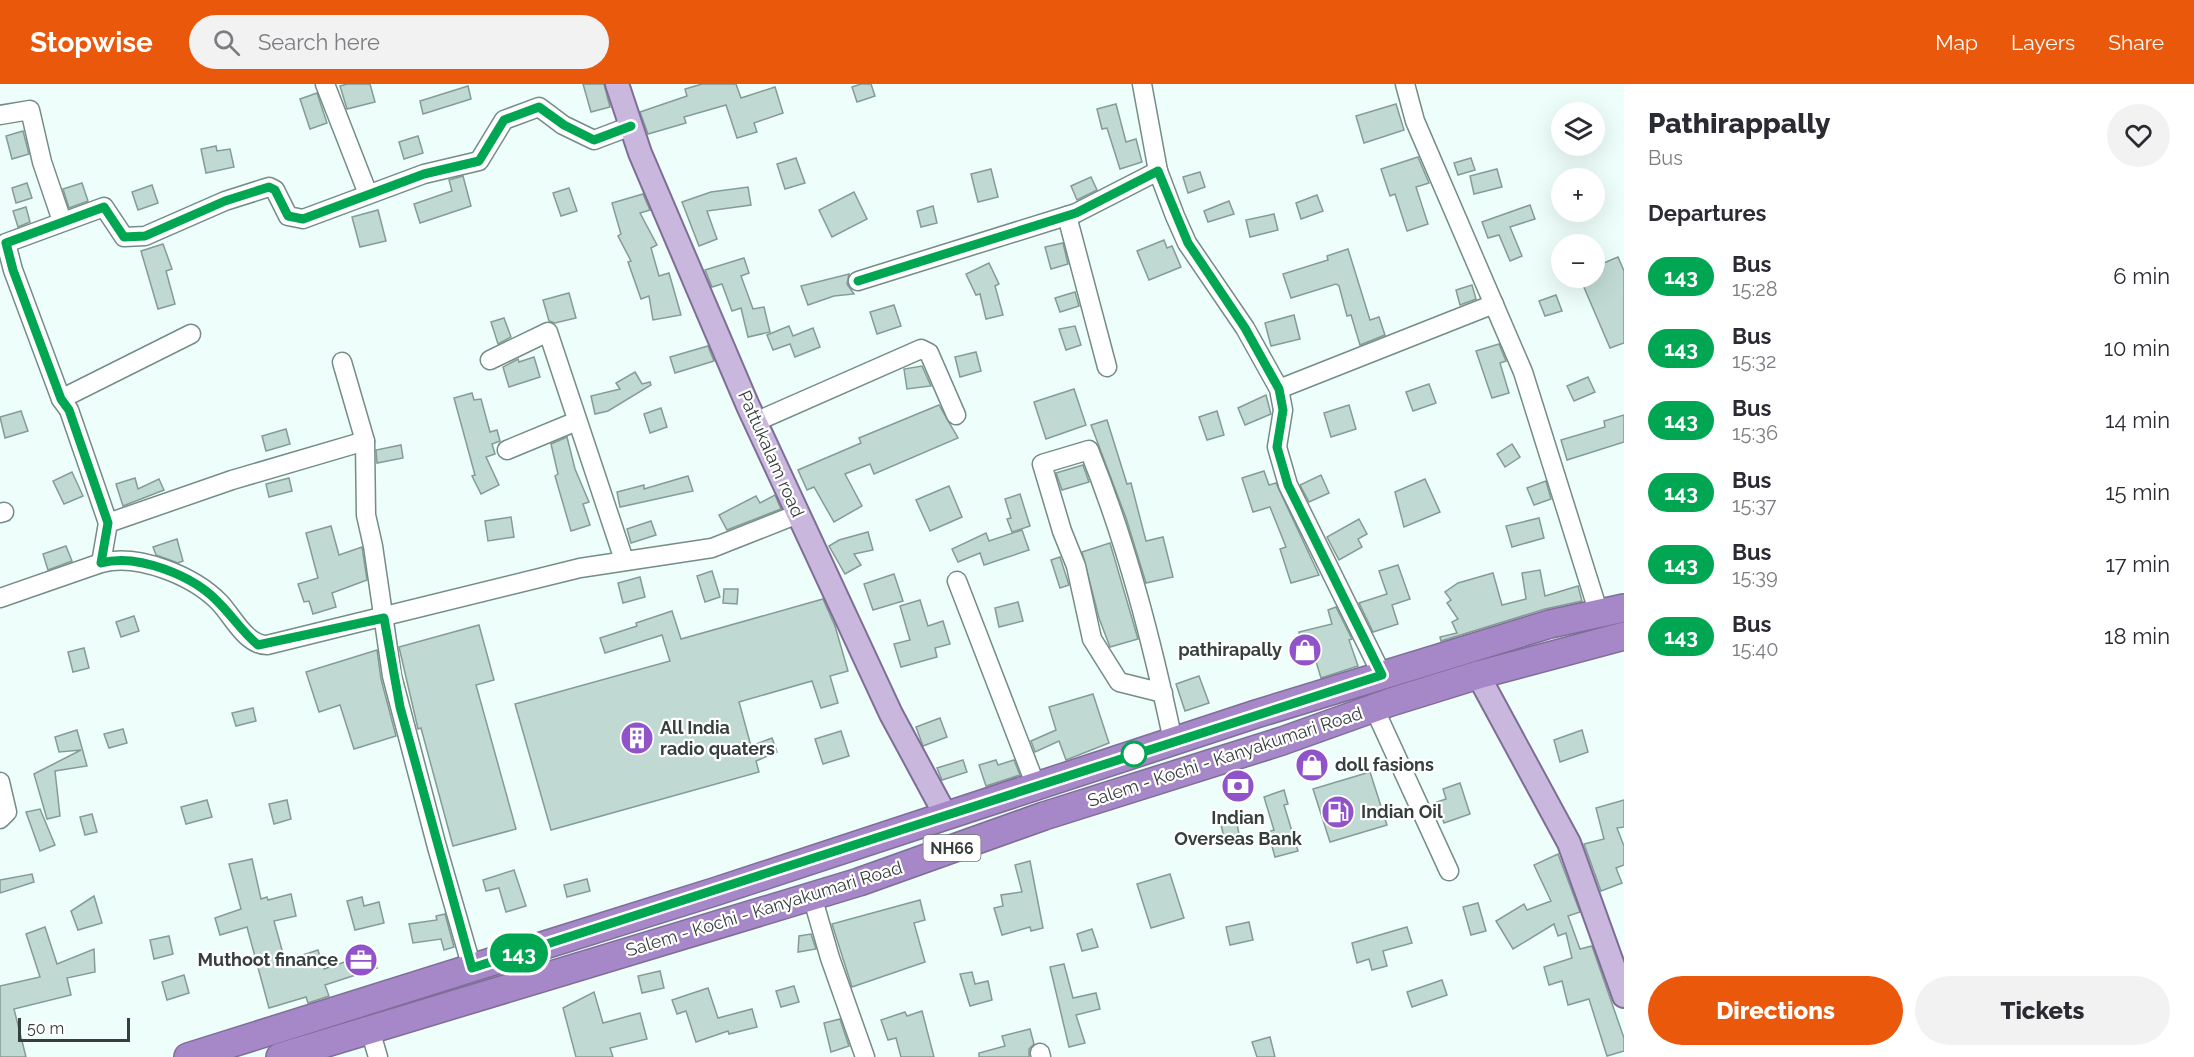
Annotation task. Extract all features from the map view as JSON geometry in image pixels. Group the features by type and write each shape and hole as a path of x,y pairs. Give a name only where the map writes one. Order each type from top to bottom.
{"highway":[{"path":"188,1057 1382,675 1550,624 1611,611"},
{"name":"Salem - Kochi - Kanyakumari Road","path":"280,1057 859,882 1044,816 1271,745 1374,708 1478,675 1624,636"}],"main road":[{"name":"Pattukalam road","path":"617,84 666,217 755,422 891,714 946,816"},
{"path":"1478,675 1569,843 1624,993"}],"street":[{"path":"325,84 368,195"},
{"path":"1142,84 1158,171 1188,243 1245,328 1279,389 1283,410 1277,447 1288,485 1382,675"},
{"path":"1405,84 1415,121 1523,372 1611,611"},
{"path":"101,563 108,523 69,410 61,399 13,270 6,243 104,207 120,233 129,238 145,236 225,201 269,187 275,190 288,216 303,219 424,174 479,161 504,120 539,107 564,125 594,140 631,126"},
{"path":"0,115 30,110 42,162 62,221"},
{"path":"858,281 1067,216 1158,171"},
{"path":"1067,216 1107,367"},
{"path":"1279,389 1494,304"},
{"path":"490,360 548,332 624,560"},
{"path":"61,399 191,334"},
{"path":"755,422 921,349 929,353 956,415"},
{"path":"342,362 365,441 366,515 400,707 472,968"},
{"path":"507,450 578,421"},
{"path":"108,523 232,480 365,441"},
{"path":"1163,693 1119,682 1092,639 1076,566 1062,531 1042,464 1089,450 1113,509 1147,626 1163,693 1173,741"},
{"path":"0,598 101,563 116,559 134,560 156,567 202,588 258,645 384,618 580,568 712,548 798,514"},
{"path":"957,581 1036,786"},
{"path":"1374,708 1449,871"},
{"path":"0,782 7,812 0,819"},
{"path":"812,896 830,958 854,1019 865,1057"},
{"path":"370,1030 378,1057"}],"building":[{"path":"370,84 375,102 347,109 340,86"},
{"path":"583,84 604,84 610,107 591,112"},
{"path":"702,84 736,84 741,98 775,87 783,113 754,123 757,132 737,138 726,105 684,117 686,123 648,134 640,112 687,96 685,89"},
{"path":"871,84 875,96 857,102 852,87"},
{"path":"468,86 471,99 423,114 420,101"},
{"path":"317,93 327,123 310,129 300,99"},
{"path":"1116,104 1126,142 1136,139 1142,162 1120,169 1107,128 1102,129 1097,109"},
{"path":"1396,104 1404,130 1364,143 1356,116"},
{"path":"23,131 29,154 12,159 6,136"},
{"path":"418,136 423,153 404,159 399,142"},
{"path":"216,146 217,151 230,149 234,167 206,173 201,149"},
{"path":"1418,157 1429,183 1416,187 1428,224 1407,231 1395,194 1390,196 1381,169"},
{"path":"796,158 805,183 785,189 777,164"},
{"path":"1471,158 1475,170 1458,175 1454,163"},
{"path":"991,169 998,197 978,202 971,174"},
{"path":"1497,169 1502,187 1474,194 1470,176"},
{"path":"1200,172 1205,187 1188,193 1183,177"},
{"path":"463,176 471,206 420,223 414,204 452,191 449,180"},
{"path":"1091,177 1097,190 1077,200 1071,186"},
{"path":"27,183 32,198 16,203 12,188"},
{"path":"82,183 88,201 69,208 63,189"},
{"path":"152,185 158,203 138,210 132,192"},
{"path":"748,187 751,205 707,211 717,239 699,246 682,202 711,192"},
{"path":"569,188 577,211 561,216 553,193"},
{"path":"854,192 867,219 832,237 819,210"},
{"path":"643,194 650,210 640,213 657,245 651,248 659,276 669,273 681,315 653,320 649,296 641,299 628,262 631,261 618,236 621,234 612,203"},
{"path":"1317,195 1323,211 1301,219 1296,203"},
{"path":"1229,201 1234,214 1208,222 1204,211"},
{"path":"1530,205 1535,219 1510,227 1522,256 1510,261 1499,235 1488,238 1482,222"},
{"path":"933,206 937,223 921,227 917,211"},
{"path":"26,207 30,222 18,227 13,211"},
{"path":"378,210 386,241 360,247 352,217"},
{"path":"1274,214 1278,230 1250,237 1246,220"},
{"path":"1164,240 1167,248 1172,246 1181,267 1149,280 1137,251"},
{"path":"1063,243 1068,264 1051,269 1045,247"},
{"path":"163,244 172,269 166,271 175,304 158,309 141,251"},
{"path":"1348,249 1370,320 1379,317 1385,335 1360,345 1351,315 1347,316 1339,286 1336,284 1291,298 1283,274 1328,260 1327,256"},
{"path":"1618,257 1624,271 1624,343 1610,348 1584,288 1605,288 1605,262"},
{"path":"744,258 749,273 741,276 753,309 764,307 770,332 748,337 741,308 732,311 722,284 712,287 705,270"},
{"path":"989,263 999,284 995,286 1003,315 986,319 980,294 976,295 966,274"},
{"path":"849,274 847,284 854,294 834,296 808,305 801,286"},
{"path":"1472,285 1476,299 1460,305 1456,290"},
{"path":"1075,292 1079,306 1060,312 1055,298"},
{"path":"569,293 576,318 555,323 549,321 543,300"},
{"path":"1556,295 1562,311 1545,316 1539,301"},
{"path":"894,305 901,326 877,334 870,312"},
{"path":"1294,315 1300,339 1271,346 1265,323"},
{"path":"504,318 511,337 498,344 491,322"},
{"path":"789,326 793,336 813,328 820,347 795,357 790,344 773,350 767,335"},
{"path":"1075,326 1081,345 1066,350 1059,329"},
{"path":"1499,344 1506,361 1500,363 1509,393 1492,398 1476,351"},
{"path":"708,346 714,361 675,373 670,357"},
{"path":"976,352 981,371 960,377 955,357"},
{"path":"534,357 540,377 509,387 503,367 518,359 519,362"},
{"path":"922,366 931,386 907,389 904,369"},
{"path":"635,372 642,384 650,382 651,385 608,411 595,414 591,396 620,389 616,383"},
{"path":"1588,377 1595,392 1574,401 1567,386"},
{"path":"1429,384 1436,403 1413,411 1406,392"},
{"path":"1074,389 1086,425 1046,439 1034,402"},
{"path":"472,393 474,400 481,399 490,432 497,430 500,441 492,444 495,454 486,457 499,485 481,494 472,476 475,475 454,398"},
{"path":"1266,395 1271,414 1245,425 1238,408"},
{"path":"939,405 958,438 874,474 870,464 845,474 862,506 834,522 814,487 807,490 798,470 861,443 859,438"},
{"path":"1349,405 1356,429 1331,437 1324,413"},
{"path":"661,408 667,427 650,433 644,414"},
{"path":"21,411 28,431 5,438 0,417"},
{"path":"1217,411 1224,435 1207,440 1199,417"},
{"path":"1624,415 1624,442 1567,460 1561,440 1605,427 1604,421"},
{"path":"1107,420 1127,484 1131,483 1146,541 1163,537 1173,577 1146,583 1126,518 1091,425"},
{"path":"286,429 290,444 266,451 262,436"},
{"path":"567,437 575,469 589,502 583,504 590,525 571,531 555,476 558,474 551,444"},
{"path":"1512,444 1520,457 1505,467 1497,454"},
{"path":"401,445 403,458 377,463 376,450"},
{"path":"1083,465 1089,482 1062,490 1056,473"},
{"path":"1264,471 1269,485 1276,483 1319,575 1291,583 1280,549 1286,547 1270,507 1253,512 1242,478"},
{"path":"72,472 83,496 64,504 53,481"},
{"path":"1321,475 1329,493 1309,502 1300,485"},
{"path":"688,476 693,491 620,507 617,492 644,485 644,489"},
{"path":"135,478 138,489 159,479 164,490 123,506 116,484"},
{"path":"289,478 292,491 269,497 266,484"},
{"path":"1425,479 1440,512 1404,527 1395,492"},
{"path":"1546,481 1551,499 1534,505 1527,488"},
{"path":"949,486 962,517 930,531 916,500"},
{"path":"1020,494 1030,526 1012,532 1007,519 1011,518 1005,499"},
{"path":"775,495 781,509 727,530 719,515 756,496 760,503"},
{"path":"511,517 514,537 488,541 485,521"},
{"path":"1539,518 1544,538 1512,547 1506,526"},
{"path":"1359,519 1367,534 1358,539 1362,547 1339,560 1327,537"},
{"path":"651,521 656,535 631,543 627,529"},
{"path":"331,526 339,555 362,547 367,580 332,593 336,607 313,614 309,601 304,602 298,584 318,578 306,533"},
{"path":"1022,530 1029,550 984,565 980,553 958,562 952,549 986,533 989,541"},
{"path":"868,532 873,550 854,554 861,565 845,574 829,546 839,540"},
{"path":"177,539 183,561 178,563 156,555 153,547"},
{"path":"1110,543 1138,639 1110,647 1099,618 1082,552"},
{"path":"66,546 72,561 48,570 43,554"},
{"path":"1060,557 1069,585 1060,588 1051,560"},
{"path":"1398,565 1410,599 1392,605 1398,624 1373,632 1359,603 1387,594 1379,571"},
{"path":"1540,570 1545,596 1578,586 1582,601 1545,609 1441,641 1440,637 1457,633 1452,622 1458,619 1447,603 1451,600 1445,592 1458,583 1493,573 1502,605 1526,599 1522,573"},
{"path":"712,571 720,597 705,602 697,576"},
{"path":"894,574 903,601 873,610 864,584"},
{"path":"640,577 645,597 623,603 618,583"},
{"path":"724,589 738,589 737,604 723,603"},
{"name":"All India radio quaters","path":"823,599 835,626 848,671 830,676 838,703 821,708 812,681 739,702 751,746 772,738 777,752 756,761 759,772 551,830 515,704 670,661 662,635 605,653 600,638 637,626 636,623 672,611 681,639"},
{"path":"920,600 928,626 943,621 950,644 935,648 937,657 901,667 894,644 910,640 900,606"},
{"path":"1018,602 1023,621 999,627 995,608"},
{"path":"1336,607 1352,639 1349,640 1358,666 1321,678 1311,645 1303,648 1299,632 1332,624 1328,610"},
{"path":"134,616 139,631 121,637 116,622"},
{"path":"479,625 494,680 476,685 516,829 453,846 421,728 418,729 399,647"},
{"path":"84,648 89,668 73,672 68,652"},
{"path":"377,650 381,679 396,736 354,749 340,705 319,712 306,672"},
{"path":"1199,676 1209,703 1185,711 1176,684"},
{"path":"1093,694 1109,743 1066,760 1059,741 1035,752 1031,741 1056,730 1049,707"},
{"path":"253,708 256,721 236,726 232,713"},
{"path":"940,718 947,737 923,746 916,727"},
{"path":"123,729 127,743 109,748 104,734"},
{"path":"77,730 87,766 55,771 60,816 47,819 34,774 81,750 59,752 55,737"},
{"path":"1582,730 1588,752 1560,762 1554,740"},
{"path":"841,731 849,756 823,764 815,739"},
{"path":"963,760 967,772 942,780 937,768"},
{"path":"996,760 998,765 1014,760 1020,775 986,786 979,765"},
{"path":"1370,772 1387,825 1330,842 1313,789"},
{"path":"1460,783 1470,814 1444,823 1437,802 1446,799 1443,789"},
{"path":"1284,790 1288,804 1284,805 1298,851 1275,857 1268,832 1274,830 1264,797"},
{"path":"207,800 212,817 186,824 181,807"},
{"path":"287,800 291,819 274,824 269,804"},
{"path":"1624,800 1624,827 1617,828 1624,846 1624,865 1616,868 1622,883 1601,891 1584,844 1604,839 1596,808"},
{"path":"40,809 55,845 40,851 26,812"},
{"path":"92,814 97,832 85,835 80,817"},
{"path":"1235,814 1239,834 1224,837 1219,817"},
{"path":"1558,854 1580,912 1568,916 1580,949 1592,946 1624,1038 1624,1051 1607,1056 1589,999 1568,1005 1562,981 1549,985 1544,967 1572,958 1566,933 1558,936 1554,924 1513,949 1496,921 1524,904 1527,910 1551,901 1534,865"},
{"path":"252,859 261,899 267,897 268,900 291,894 296,916 274,921 285,961 318,950 324,969 371,953 377,968 325,985 329,996 308,1003 306,997 269,1008 247,927 220,935 215,918 241,909 229,864"},
{"path":"1030,861 1043,928 1031,931 1030,927 1002,935 994,908 1003,906 1001,895 1022,892 1015,865"},
{"path":"514,870 526,906 506,912 499,888 486,891 483,880"},
{"path":"32,874 34,882 0,893 0,880"},
{"path":"1170,874 1184,918 1151,928 1137,884"},
{"path":"587,879 590,891 567,897 564,885"},
{"path":"94,896 102,923 78,930 71,911"},
{"path":"362,897 364,906 379,902 384,923 355,930 347,901"},
{"path":"920,900 925,920 914,923 925,962 852,987 832,924"},
{"path":"1478,903 1486,931 1471,935 1463,907"},
{"path":"445,914 454,947 444,950 441,939 413,943 409,924 437,920 436,916"},
{"path":"1249,922 1253,940 1230,945 1226,927"},
{"path":"45,927 57,964 94,949 95,972 67,978 71,995 14,1009 26,1057 0,1057 0,986 40,977 26,934"},
{"path":"1407,927 1412,943 1383,951 1387,966 1372,970 1369,959 1357,963 1352,943"},
{"path":"1092,929 1098,947 1082,951 1077,934"},
{"path":"811,934 816,949 798,952 799,936"},
{"path":"169,936 173,954 154,959 150,940"},
{"path":"1064,964 1073,998 1096,993 1100,1009 1076,1015 1085,1043 1069,1047 1050,967"},
{"path":"660,971 664,988 642,993 638,976"},
{"path":"972,972 975,984 988,981 992,1000 970,1006 960,974"},
{"path":"184,975 189,993 167,1000 162,982"},
{"path":"1442,980 1447,995 1412,1007 1407,992"},
{"path":"794,986 799,1002 781,1007 776,991"},
{"path":"708,988 718,1018 752,1009 757,1027 729,1034 728,1031 696,1042 686,1011 677,1014 672,1000"},
{"path":"594,992 603,1023 640,1013 647,1039 610,1048 613,1057 576,1057 563,1008"},
{"path":"922,1011 934,1057 901,1057 896,1038 888,1040 881,1020 905,1012 907,1016"},
{"path":"840,1019 849,1046 831,1052 824,1023"},
{"path":"1030,1029 1034,1044 1029,1049 1029,1057 979,1057 979,1053 1005,1046 1002,1036"},
{"path":"1270,1037 1275,1057 1257,1057 1252,1042"}],"bus line":[{"name":"143","path":"631,126 594,140 564,125 539,107 504,120 479,161 424,174 303,219 288,216 275,190 269,187 225,201 145,236 124,237 106,209 100,207 6,243 13,270 61,399 69,410 108,523 101,563 116,559 134,560 156,567 202,588 258,645 267,645 384,618 392,676 472,968 717,891 1235,720 1382,675 1288,485 1277,447 1283,410 1279,389 1245,328 1188,243 1158,171 1076,213 858,281"}],"place":[{"name":"pathirapally","path":"1305,650"},
{"name":"All India radio quaters","path":"637,738"},
{"name":"doll fasions","path":"1312,765"},
{"name":"Indian Overseas Bank","path":"1238,786"},
{"name":"Indian Oil","path":"1338,812"},
{"name":"Muthoot finance","path":"361,960"}]}
